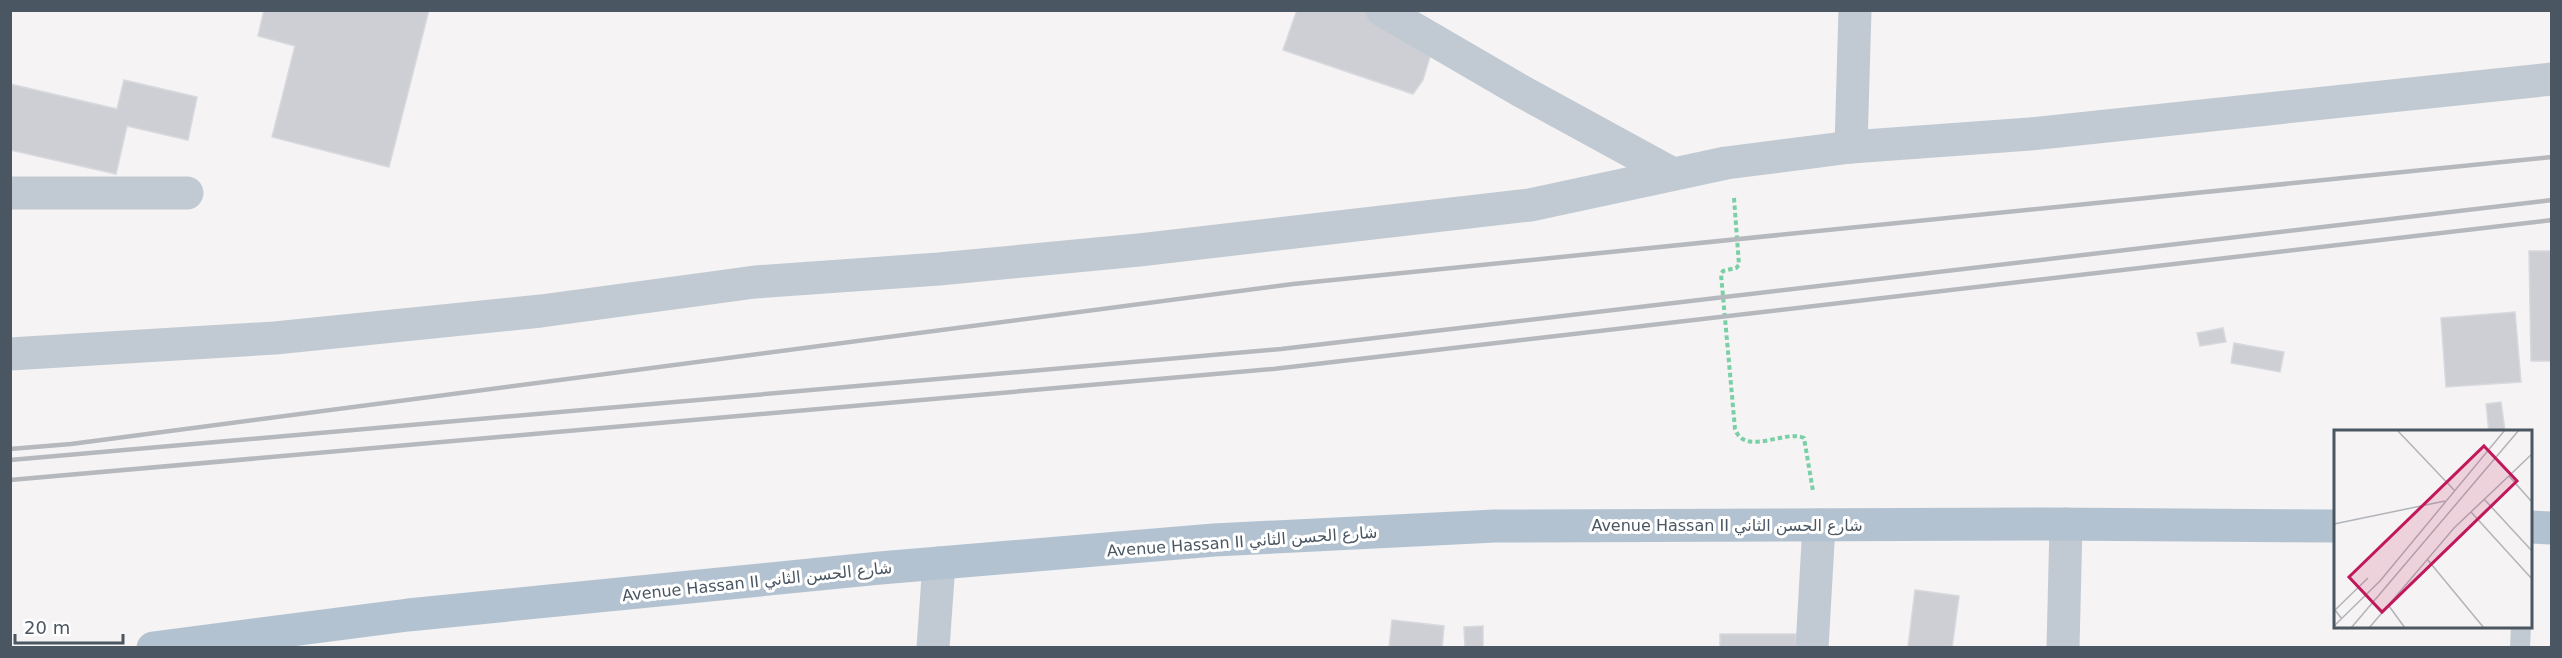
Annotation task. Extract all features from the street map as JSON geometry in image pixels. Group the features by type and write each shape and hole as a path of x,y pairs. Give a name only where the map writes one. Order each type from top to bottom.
{"main road":[{"name":"Avenue Hassan II شارع الحسن الثاني","path":"153,648 408,615 939,563 1214,540 1496,525 2334,526"},
{"path":"2532,527 2552,528"}],"street":[{"path":"1382,10 1521,91 1671,173"},
{"path":"1851,147 1855,10"},
{"path":"10,354 287,337 541,311 755,282 939,269 1140,250 1530,205 1726,163 1851,147 2030,134 2552,79"},
{"path":"10,194 187,193"},
{"path":"2063,648 2066,524"},
{"path":"1812,648 1819,525"},
{"path":"933,648 939,563"}],"lane":[{"path":"2520,648 2521,628"}],"path":[{"path":"1734,192 1739,265 1721,274 1735,429 1737,434 1746,440 1767,441 1798,436 1804,438 1819,525"}],"building":[{"path":"264,10 429,10 389,167 272,137 295,46 258,36"},
{"path":"1297,10 1368,10 1431,53 1423,80 1413,94 1283,50"},
{"path":"124,80 197,97 188,140 127,126 116,174 10,150 10,84 117,109"},
{"path":"2529,251 2552,251 2552,361 2531,361"},
{"path":"2515,312 2521,382 2446,387 2441,318"},
{"path":"2223,328 2226,342 2200,346 2197,333"},
{"path":"2234,343 2284,352 2280,372 2231,363"},
{"path":"2501,402 2505,430 2489,430 2486,404"},
{"path":"1915,590 1959,596 1952,648 1908,647"},
{"path":"1392,620 1444,626 1442,648 1389,648"},
{"path":"1483,626 1483,648 1465,648 1464,627"},
{"path":"1720,634 1796,634 1796,648 1720,648"}],"railway":[{"path":"10,449 71,444 1293,284 2552,157"},
{"path":"10,460 1281,349 2552,200"},
{"path":"10,480 1273,369 2552,220"}]}
